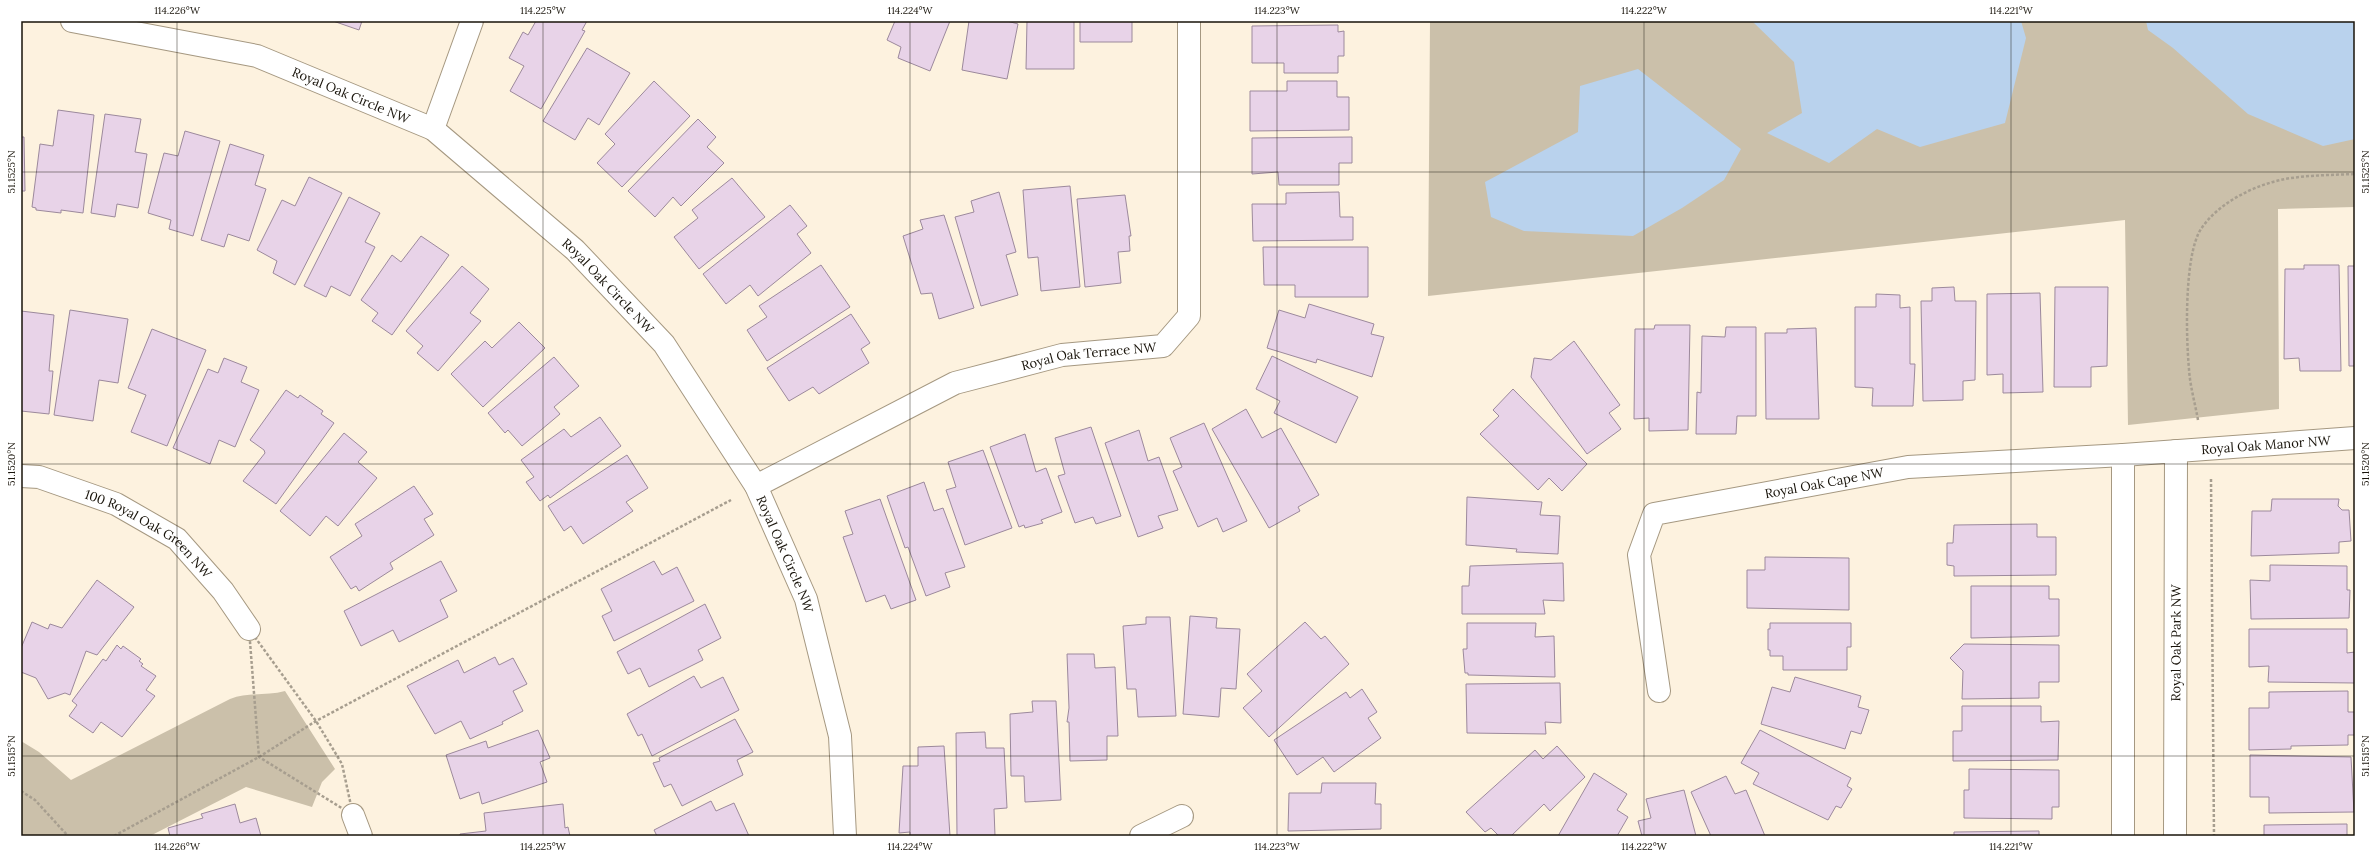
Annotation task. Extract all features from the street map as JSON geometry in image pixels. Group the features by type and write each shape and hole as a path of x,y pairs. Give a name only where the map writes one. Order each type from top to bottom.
{"street":[{"name":"Royal Oak Circle NW","path":"72,21 257,56 433,129 575,250 664,344 756,486 806,599 840,736 845,836"},
{"path":"433,129 472,21"},
{"name":"Royal Oak Terrace NW","path":"756,486 955,382 1062,354 1162,346 1189,316 1189,21"},
{"name":"Royal Oak Manor NW","path":"2176,451 2208,450 2355,438"},
{"name":"Royal Oak Cape NW","path":"1659,691 1639,555 1654,514 1908,467 2123,456 2176,451"},
{"name":"Royal Oak Park NW","path":"2175,836 2176,451"},
{"path":"2123,456 2123,836"},
{"name":"100 Royal Oak Green NW","path":"21,476 39,477 116,504 176,539 223,591 249,629"},
{"path":"353,815 361,836"},
{"path":"1141,836 1182,816"}],"path":[{"path":"2214,836 2212,488 2208,450 2199,426 2188,370 2188,290 2192,261 2200,230 2212,215 2250,191 2285,179 2355,174"},
{"path":"114,836 260,756 316,721 756,486"},
{"path":"249,629 316,721 342,764 353,815"},
{"path":"249,629 260,756"},
{"path":"260,756 353,815"},
{"path":"21,791 35,800 68,836"}],"shaded area":[{"path":"1430,21 2355,21 2355,207 2278,209 2279,409 2128,425 2125,220 1428,296"},
{"path":"285,691 335,769 322,782 312,807 246,787 150,836 21,836 21,741 39,752 71,780 230,699"}],"water":[{"path":"1752,21 2021,21 2026,38 2005,123 1920,147 1877,129 1829,163 1767,133 1802,113 1794,62"},
{"path":"2146,21 2355,21 2355,139 2323,146 2248,114 2173,48 2148,30"},
{"path":"1638,69 1741,149 1724,180 1682,208 1633,236 1524,231 1491,217 1485,182 1578,132 1580,86"}],"building":[{"path":"333,21 362,21 359,30"},
{"path":"536,21 587,21 582,30 585,31 541,109 510,91 524,66 509,58 523,32 528,35"},
{"path":"895,21 950,21 930,71 898,58 901,47 887,40"},
{"path":"969,21 1007,21 1018,24 1007,79 962,70"},
{"path":"1027,21 1074,21 1074,69 1026,69"},
{"path":"1080,21 1132,21 1132,42 1080,42"},
{"path":"1338,25 1338,32 1344,31 1344,56 1338,56 1338,73 1284,73 1284,63 1252,63 1252,26"},
{"path":"587,48 630,73 599,125 588,118 575,140 543,121"},
{"path":"654,81 690,116 622,187 597,163 615,144 605,134"},
{"path":"1287,81 1337,81 1337,97 1349,97 1349,130 1250,131 1250,91 1287,91"},
{"path":"58,110 94,115 83,213 61,210 61,213 36,210 36,208 32,207 40,144 53,146"},
{"path":"105,114 141,119 135,152 147,154 138,208 117,204 115,217 91,213"},
{"path":"698,119 716,137 707,147 724,163 681,206 673,197 655,217 628,191"},
{"path":"185,131 220,141 193,236 169,229 171,220 148,213 164,153 178,156"},
{"path":"21,137 24,137 25,191 21,191"},
{"path":"1352,137 1352,163 1339,163 1339,185 1279,185 1278,172 1252,174 1252,138"},
{"path":"230,144 264,155 255,185 266,189 249,241 228,234 224,247 201,240"},
{"path":"309,177 342,193 295,285 273,273 277,261 257,250 282,200 295,206"},
{"path":"732,178 765,217 699,269 674,237 698,218 692,210"},
{"path":"1070,186 1080,287 1041,291 1038,257 1028,258 1023,190"},
{"path":"999,192 1016,252 1006,255 1018,295 981,306 955,217 974,212 971,201"},
{"path":"1339,192 1340,217 1353,217 1353,240 1253,241 1252,204 1286,204 1286,193"},
{"path":"1125,195 1131,236 1129,236 1130,251 1118,252 1121,283 1085,287 1077,199"},
{"path":"349,197 380,213 365,242 375,247 350,296 331,286 326,297 304,286"},
{"path":"790,205 807,226 797,234 811,253 758,296 750,285 726,304 703,274"},
{"path":"944,215 974,308 939,319 932,293 921,294 903,236 923,229 920,220"},
{"path":"421,236 449,255 392,335 372,321 378,313 361,300 392,255 401,262"},
{"path":"1263,247 1368,247 1368,297 1295,297 1295,285 1264,285"},
{"path":"821,265 850,307 767,361 747,330 767,317 759,306"},
{"path":"2304,265 2339,265 2341,371 2300,371 2299,358 2284,359 2285,269 2304,269"},
{"path":"462,266 489,289 470,313 481,321 438,371 417,353 423,346 406,331"},
{"path":"2348,266 2355,266 2355,366 2349,366"},
{"path":"1954,287 1955,301 1976,301 1975,380 1963,381 1963,400 1923,401 1921,301 1932,301 1932,288"},
{"path":"2055,287 2108,287 2107,366 2091,367 2091,387 2054,387"},
{"path":"2040,293 2043,392 2003,393 2003,374 1987,375 1987,294"},
{"path":"1876,294 1900,295 1900,308 1910,307 1910,364 1915,364 1913,406 1872,406 1873,388 1855,387 1855,307 1876,307"},
{"path":"1309,304 1374,324 1371,334 1384,337 1372,377 1317,359 1316,363 1267,348 1279,310 1305,318"},
{"path":"70,310 128,319 118,383 99,380 93,421 54,415"},
{"path":"21,311 54,315 49,371 53,371 49,414 21,411"},
{"path":"851,314 870,343 861,349 869,363 819,394 813,387 789,401 767,368"},
{"path":"519,322 545,348 483,407 451,374 485,341 492,348"},
{"path":"1655,325 1690,325 1688,430 1649,431 1649,418 1634,419 1635,329 1654,329"},
{"path":"1726,327 1756,327 1756,416 1737,416 1736,434 1696,434 1697,392 1701,393 1702,336 1725,337"},
{"path":"1816,328 1819,419 1766,419 1765,333 1787,333 1787,329"},
{"path":"152,329 206,350 167,446 131,432 146,395 128,388"},
{"path":"1574,341 1620,405 1609,413 1621,429 1587,454 1531,377 1534,358 1551,360"},
{"path":"1272,356 1358,397 1336,443 1274,413 1280,401 1256,389"},
{"path":"554,357 579,386 554,407 560,414 522,446 508,430 505,433 488,413"},
{"path":"224,358 247,367 241,382 259,390 235,447 219,440 210,464 173,448 208,369 218,373"},
{"path":"1513,389 1587,464 1562,491 1549,478 1538,490 1480,434 1499,416 1493,410"},
{"path":"286,390 298,398 300,395 323,411 321,414 334,423 276,504 243,481 265,453 264,450 250,440"},
{"path":"1246,409 1262,438 1281,428 1319,495 1298,507 1300,511 1269,528 1212,429"},
{"path":"600,417 621,446 550,498 548,495 540,501 526,482 534,477 521,460 564,429 571,437"},
{"path":"1204,423 1247,521 1223,532 1217,518 1198,527 1173,471 1182,467 1170,438"},
{"path":"1091,427 1121,516 1096,524 1093,517 1075,523 1058,476 1065,474 1055,438"},
{"path":"1139,430 1148,461 1159,457 1178,510 1158,516 1163,528 1138,537 1105,443"},
{"path":"344,433 367,452 358,462 377,478 338,526 326,516 310,536 280,511"},
{"path":"1025,434 1036,472 1046,468 1062,512 1041,520 1043,523 1025,528 1024,525 1019,527 990,447"},
{"path":"983,450 1012,528 965,545 946,490 956,487 948,462"},
{"path":"627,455 648,488 626,502 633,511 583,544 571,526 564,531 548,506"},
{"path":"924,482 934,511 943,508 965,567 945,573 950,587 926,596 908,547 905,548 887,496"},
{"path":"414,486 433,514 424,519 434,535 390,563 393,569 359,591 356,586 351,589 330,557 362,536 355,524"},
{"path":"1467,497 1542,502 1540,515 1560,516 1558,554 1516,552 1517,549 1466,545"},
{"path":"880,499 916,600 891,609 885,595 866,602 843,537 853,534 845,511"},
{"path":"2272,499 2339,499 2338,506 2342,510 2349,510 2351,541 2339,542 2339,553 2251,556 2252,511 2271,511"},
{"path":"2037,524 2037,537 2056,537 2056,575 1954,576 1954,566 1947,565 1947,543 1953,543 1954,525"},
{"path":"1765,557 1849,558 1849,610 1747,608 1747,570 1765,570"},
{"path":"441,561 457,591 440,600 448,617 399,642 393,630 361,646 344,611"},
{"path":"654,561 662,575 677,567 694,601 614,641 602,616 612,611 601,589"},
{"path":"1563,563 1564,601 1543,600 1545,614 1462,614 1462,586 1469,586 1470,566"},
{"path":"2270,565 2347,566 2347,590 2350,590 2349,618 2251,619 2250,580 2270,581"},
{"path":"97,580 134,607 97,655 86,651 70,695 65,693 48,699 36,678 21,672 21,648 32,622 48,629 50,624 62,628"},
{"path":"1971,586 2049,586 2049,599 2059,599 2059,636 1971,638"},
{"path":"705,604 721,638 698,650 703,660 649,687 640,668 628,674 617,652"},
{"path":"1190,616 1217,618 1216,628 1240,629 1236,689 1221,688 1219,717 1183,714"},
{"path":"1146,617 1170,617 1176,716 1138,717 1136,689 1127,689 1123,626 1146,624"},
{"path":"1305,622 1321,639 1325,636 1349,664 1269,737 1243,708 1262,691 1247,674"},
{"path":"1467,623 1536,623 1535,637 1554,636 1555,677 1468,675 1468,673 1465,673 1463,649 1467,649"},
{"path":"1770,623 1851,623 1851,647 1847,647 1847,670 1783,670 1783,656 1770,656 1770,650 1768,650 1768,629 1770,629"},
{"path":"2249,629 2347,629 2347,653 2355,652 2355,683 2268,682 2269,666 2249,667"},
{"path":"1964,644 2059,645 2059,682 2039,682 2039,698 1962,699 1963,671 1950,658"},
{"path":"117,645 121,649 123,646 141,659 139,661 143,664 141,666 156,676 146,690 155,696 122,737 101,722 93,733 69,716 77,705 72,701 103,659 106,661"},
{"path":"1067,654 1094,654 1095,668 1115,667 1118,736 1107,736 1107,760 1070,761 1069,722 1067,722 1069,708"},
{"path":"495,657 499,665 513,658 527,684 513,691 523,711 502,722 503,724 470,739 461,721 435,734 407,686 458,660 464,673"},
{"path":"694,676 701,688 723,677 739,710 652,756 642,734 638,736 627,714"},
{"path":"1795,677 1861,696 1858,707 1869,710 1861,734 1851,731 1845,749 1761,724 1772,687 1790,692"},
{"path":"1560,683 1561,723 1545,722 1546,734 1467,733 1466,684"},
{"path":"1362,689 1377,712 1368,718 1381,738 1334,772 1323,757 1297,775 1274,740 1346,692 1350,698"},
{"path":"2348,691 2348,712 2355,712 2355,735 2348,735 2348,745 2291,746 2291,749 2249,750 2249,708 2269,708 2269,692"},
{"path":"1032,701 1056,701 1061,800 1025,802 1024,776 1011,776 1010,714 1033,712"},
{"path":"1962,706 2041,706 2041,722 2059,721 2058,760 1953,761 1953,731 1962,731"},
{"path":"735,719 753,752 737,760 743,775 682,806 671,784 664,787 653,763 660,761 659,758"},
{"path":"538,730 550,758 540,762 547,782 482,804 479,792 460,799 446,755 486,741 488,748"},
{"path":"1760,730 1851,778 1847,786 1852,789 1841,808 1836,806 1828,820 1753,784 1759,773 1741,763"},
{"path":"985,732 986,748 1004,748 1007,808 994,809 995,836 957,836 956,733"},
{"path":"944,746 950,836 910,836 910,832 899,833 903,766 918,766 918,747"},
{"path":"1557,746 1585,777 1550,811 1544,804 1511,836 1499,836 1491,828 1485,832 1466,812 1535,750 1543,759"},
{"path":"2250,755 2351,757 2354,812 2269,813 2269,797 2250,797"},
{"path":"1969,769 2059,770 2059,807 2052,807 2052,819 1964,818 1964,790 1969,790"},
{"path":"1594,773 1627,794 1617,810 1628,817 1617,836 1558,836"},
{"path":"1726,776 1735,794 1746,790 1765,836 1711,836 1691,792"},
{"path":"1322,783 1376,783 1375,804 1381,804 1381,829 1288,831 1289,793 1321,793"},
{"path":"1684,790 1696,836 1642,836 1638,821 1651,818 1646,799"},
{"path":"711,801 716,811 734,803 749,836 657,836 654,830"},
{"path":"235,804 240,823 256,818 261,836 170,836 168,828 203,818 201,814"},
{"path":"563,804 565,828 568,827 570,836 460,836 460,834 486,831 484,813"},
{"path":"2347,824 2347,836 2264,836 2264,825"},
{"path":"2039,831 2039,836 1954,836 1954,832"}]}
